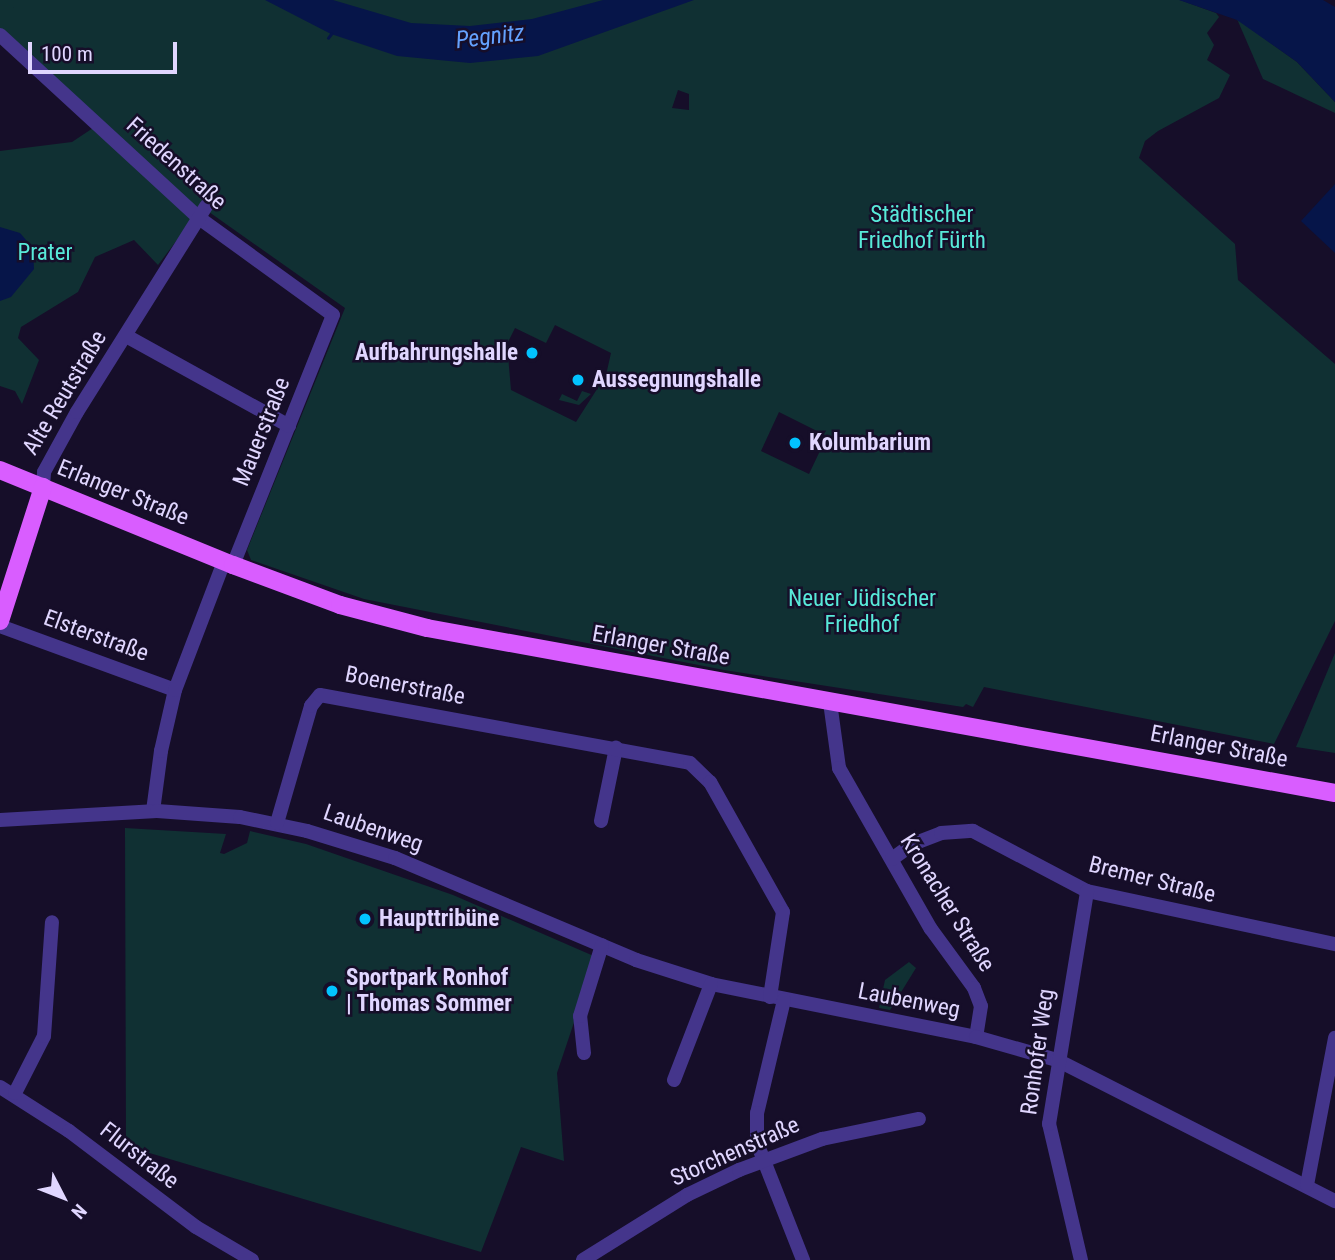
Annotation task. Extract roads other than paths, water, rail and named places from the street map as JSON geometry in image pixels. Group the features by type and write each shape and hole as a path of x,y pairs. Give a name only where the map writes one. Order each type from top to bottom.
{"main road":[{"name":"Erlanger Straße","path":"0,470 229,564 340,605 427,628 1335,793"},
{"name":"Alte Reutstraße","path":"0,621 43,487"}],"street":[{"name":"Friedenstraße","path":"0,35 203,212 333,315"},
{"name":"Alte Reutstraße","path":"43,487 44,472 77,412 128,337 203,212"},
{"name":"Mauerstraße","path":"153,811 160,751 175,690 289,426 333,315"},
{"path":"128,337 289,426"},
{"name":"Elsterstraße","path":"0,626 175,690"},
{"name":"Boenerstraße","path":"277,823 311,706 320,695 690,763 710,782 783,912 777,999 757,1113 757,1143 803,1260"},
{"name":"Kronacher Straße","path":"830,702 839,768 936,938 974,988 981,1006 976,1038"},
{"path":"601,821 616,748"},
{"name":"Laubenweg","path":"0,820 153,811 277,823 395,858 602,945 711,984 976,1038"},
{"name":"Bremer Straße","path":"892,859 913,844 941,833 973,831 995,839 1087,891 1335,944"},
{"name":"Ronhofer Weg","path":"1080,1260 1049,1124 1087,891"},
{"path":"15,1093 44,1036 52,922"},
{"path":"584,1053 580,1016 602,945"},
{"path":"674,1080 711,984"},
{"path":"976,1038 1058,1060 1335,1201"},
{"path":"1307,1185 1331,1079 1335,1038"},
{"name":"Flurstraße","path":"0,1087 15,1093 196,1227 252,1260"},
{"name":"Storchenstraße","path":"583,1260 687,1195 764,1161 822,1139 919,1119"}],"water":[{"name":"Pegnitz","path":"265,0 333,0 411,23 470,26 532,19 603,0 694,0 538,56 470,63 397,56 331,34"},
{"path":"1179,0 1323,0 1335,7 1335,102 1297,62 1237,20"},
{"path":"1335,184 1335,253 1301,221"},
{"path":"0,227 20,233 33,248 34,269 11,297 0,301"}],"waterway":[{"path":"328,38 331,34"}],"place":[{"name":"Aufbahrungshalle","path":"532,353"},
{"name":"Aussegnungshalle","path":"578,380"},
{"name":"Kolumbarium","path":"795,443"},
{"name":"Haupttribüne","path":"365,919"},
{"name":"Sportpark Ronhof | Thomas Sommer","path":"332,991"}],"park label":[{"name":"Städtischer Friedhof Fürth","path":"922,228"},
{"name":"Prater","path":"45,253"},
{"name":"Neuer Jüdischer Friedhof","path":"862,612"}]}
